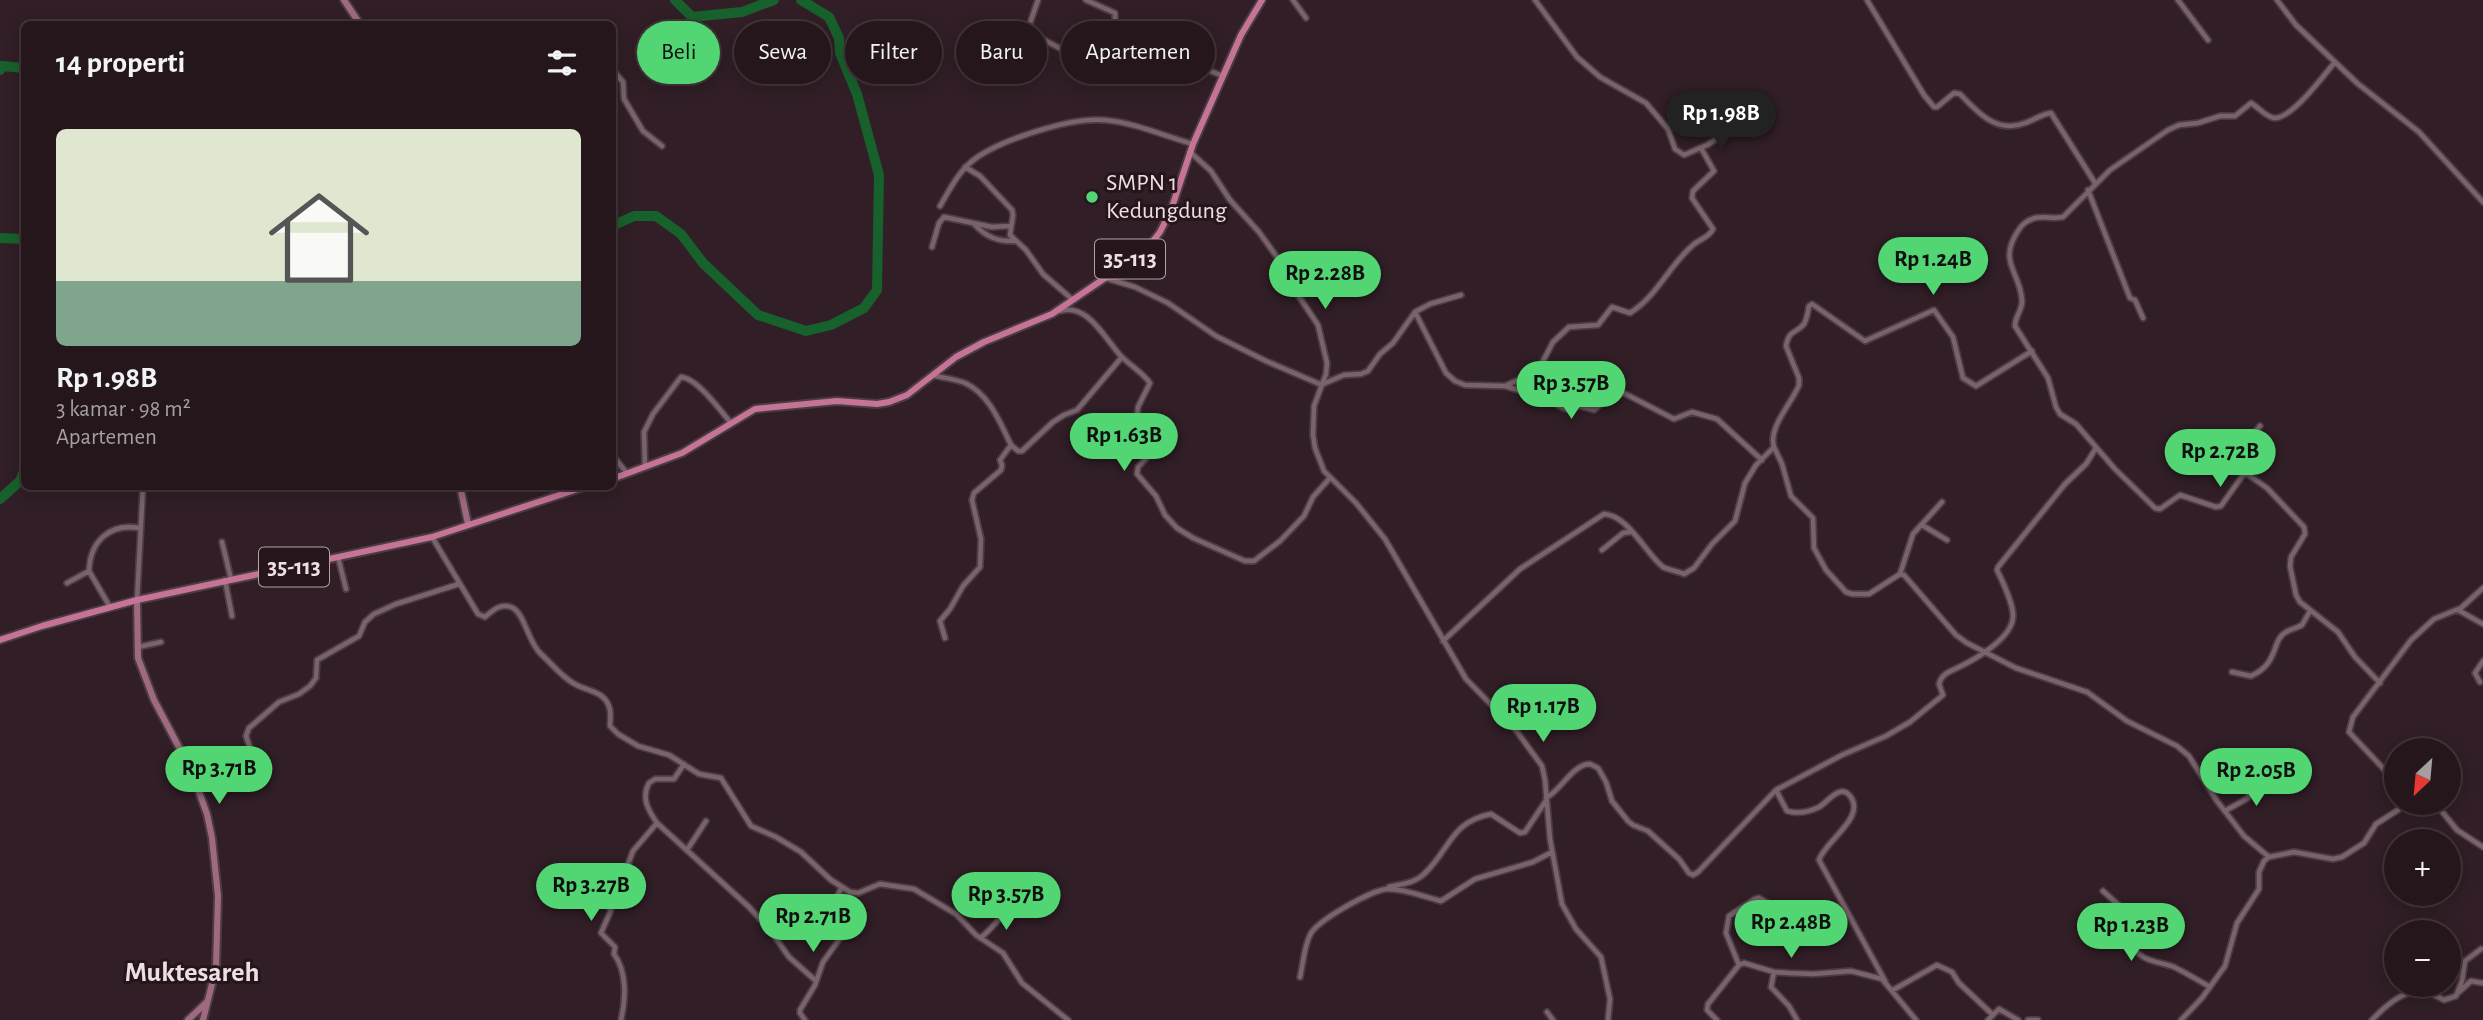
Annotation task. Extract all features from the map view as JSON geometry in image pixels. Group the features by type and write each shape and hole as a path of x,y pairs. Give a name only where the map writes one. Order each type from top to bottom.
{"main road":[{"path":"344,0 358,21"},
{"name":"35-113","path":"616,477 682,453 749,412 762,407 845,401 877,404 907,395 956,357 984,342 1052,314 1149,246 1171,210 1191,148 1241,35 1262,0"},
{"path":"461,490 468,524"},
{"name":"35-113","path":"0,640 137,600 432,537 562,490"},
{"path":"137,600 138,659 154,700 181,747 211,828 218,896 216,975 203,1020"},
{"path":"188,1020 207,1001"}],"street":[{"path":"1038,0 1029,32 1061,49"},
{"path":"1086,0 1115,13 1114,21"},
{"path":"1293,0 1306,18"},
{"path":"1535,0 1577,57 1600,77 1646,103 1668,129 1678,152 1684,155 1701,148 1745,121"},
{"path":"1867,0 1924,95 1934,107 1957,93 1990,121 2005,127 2014,127 2051,113 2095,183"},
{"path":"2178,0 2208,40"},
{"path":"2277,0 2296,25 2357,83 2419,132 2483,202"},
{"path":"2247,474 2243,475 2221,506 2216,507 2180,495 2164,506 2155,508 2076,424 2060,414 2056,407 2048,377 2015,326 2023,303 2008,256 2008,247 2020,227 2027,221 2063,217 2109,170 2179,125 2198,123 2220,116 2235,116 2251,103 2275,118 2285,114 2301,103 2335,62"},
{"path":"1215,73 1223,76"},
{"path":"616,74 623,83 624,99 643,131 662,146"},
{"path":"940,206 965,167 990,149 1026,135 1089,120 1111,121 1191,148 1211,172 1284,267 1298,295 1318,324 1327,363 1314,406 1313,435 1318,458 1329,479 1356,503 1385,539 1466,679 1515,729 1542,766 1552,852 1566,914 1599,953 1604,964 1611,999 1608,1020"},
{"path":"1505,386 1534,373 1553,342 1569,327 1598,325 1612,307 1630,313 1637,308 1657,289 1692,246 1712,233 1713,229 1692,198 1693,191 1714,171 1701,148"},
{"path":"965,167 977,174 1012,210 1010,235 1043,274 1073,300"},
{"path":"2088,190 2130,298 2135,300 2143,318"},
{"path":"932,247 943,218 950,217 992,227 1010,226"},
{"path":"974,224 994,239 1017,241"},
{"path":"1105,278 1135,287 1168,303 1216,336 1322,385 1344,375 1368,371 1380,354 1393,343 1415,312 1430,304 1461,295"},
{"path":"1942,502 1911,537 1900,574 1869,593 1852,594 1843,589 1826,570 1815,548 1813,518 1791,496 1772,440 1777,425 1799,385 1799,378 1786,346 1789,335 1804,323 1812,304 1865,341 1934,310 1953,337 1964,378 1976,386 2032,351"},
{"path":"1052,314 1071,309 1086,315 1122,357 1150,383 1138,407 1137,417 1161,441 1160,447 1139,467 1137,474 1156,496 1165,515 1193,538 1245,561 1254,562 1280,541 1304,516 1313,496 1329,479"},
{"path":"1415,312 1446,373 1465,385 1505,386 1544,398 1565,409 1579,406 1594,410 1609,390 1614,388 1674,419 1692,412 1717,419 1762,460"},
{"path":"932,374 962,382 975,390 990,405 1011,445 1022,452 1053,422 1077,410 1122,357"},
{"path":"645,467 644,432 653,414 681,377 686,376 698,386 731,423"},
{"path":"2260,426 2235,460 2247,474 2267,488 2304,527 2305,534 2295,548 2290,566 2296,595 2310,611 2338,632 2355,656 2380,683"},
{"path":"945,638 940,621 963,586 979,572 980,567 981,539 972,500 975,493 1000,470 1000,460 1011,445"},
{"path":"1443,641 1514,573 1604,514 1618,519 1665,569 1684,574 1694,568 1712,544 1735,521 1745,483 1774,447"},
{"path":"1300,977 1307,942 1314,929 1372,892 1413,882 1424,875 1452,836 1465,824 1491,814 1520,833 1525,832 1546,800 1580,766 1590,764 1598,768 1612,801 1628,821 1648,831 1679,859 1689,873 1693,875 1698,872 1776,790 1910,722 1943,695 1939,684 1944,674 1986,653 2013,619 1998,567 2065,484 2086,464 2096,448"},
{"path":"616,460 627,473"},
{"path":"137,600 143,490"},
{"path":"1922,525 1947,540"},
{"path":"110,607 89,570 94,548 103,535 114,528 139,527"},
{"path":"1602,550 1623,533 1631,533"},
{"path":"432,537 458,584 481,617 486,617 501,606 509,606 519,612 528,637 540,653 571,682 596,691 604,698 610,708 610,725 614,732 638,746 663,752 699,774 720,778 751,826 800,852 831,880 855,894 880,884 917,891 956,914 980,939 1003,953 1022,983 1068,1020"},
{"path":"222,542 232,615"},
{"path":"338,557 346,589"},
{"path":"67,583 89,570"},
{"path":"1900,574 1907,578 1956,635 2016,668 2087,692 2127,721 2177,746 2189,756 2244,836 2269,857"},
{"path":"195,781 249,756 251,752 246,736 249,728 279,702 310,686 316,678 317,660 359,636 365,622 374,614 458,584"},
{"path":"2384,769 2349,732 2353,717 2411,640 2434,619 2458,610 2483,587"},
{"path":"2458,610 2483,624"},
{"path":"2232,672 2251,676 2265,668 2272,659 2280,638 2286,631 2302,625 2310,611"},
{"path":"137,647 161,642"},
{"path":"2480,682 2475,673 2483,661"},
{"path":"684,764 674,779 656,779 647,785 646,804 657,823 749,907 789,957 816,981"},
{"path":"2225,811 2248,798 2254,779"},
{"path":"1776,790 1787,811 1798,813 1820,806 1838,792 1850,796 1855,806 1849,822 1825,849 1819,860 1885,981 1916,1020"},
{"path":"2181,1020 2210,987 2228,961 2234,932 2257,894 2261,884 2259,872 2269,857 2294,852 2333,859 2342,857 2364,843 2376,824 2389,816"},
{"path":"2446,816 2457,830 2483,847"},
{"path":"687,850 706,821"},
{"path":"621,1020 623,972 614,954 614,946 601,933 611,910 598,895 604,885 627,867 632,853 657,823"},
{"path":"1384,889 1441,901 1475,879 1533,862 1552,852"},
{"path":"806,1020 800,1012 823,962 846,930 845,922 834,902 842,887"},
{"path":"2103,891 2133,918 2137,930 2132,941 2135,950 2147,959 2172,967 2210,987"},
{"path":"1739,965 1726,933 1729,916 1759,898 1780,910"},
{"path":"980,939 1006,912 1022,904"},
{"path":"2461,979 2465,961 2481,949"},
{"path":"1717,1020 1707,1010 1708,1004 1739,965 1744,963 1774,972 1813,974 1851,971 1885,981"},
{"path":"1893,990 1937,965 1952,972 1959,984 1993,1015"},
{"path":"1774,972 1771,987 1789,1006 1797,1020"},
{"path":"2461,990 2471,981 2483,983"},
{"path":"2372,1020 2403,997"},
{"path":"1987,1020 2001,1010 2018,1020"},
{"path":"1547,1012 1552,1015 1553,1020"},
{"path":"2028,1020 2038,1020"}],"waterway":[{"path":"675,0 692,17 742,12 774,0"},
{"path":"616,224 634,216 656,216 681,234 703,263 758,315 806,331 831,325 864,308 877,290 879,175 857,94 840,53 839,38 829,17 801,0"},
{"path":"0,70 2,66 21,68"},
{"path":"0,238 21,239"},
{"path":"0,499 21,478"}],"place":[{"name":"SMPN 1 Kedungdung","path":"1092,197"}],"district":[{"name":"Muktesareh","path":"192,973"}]}
